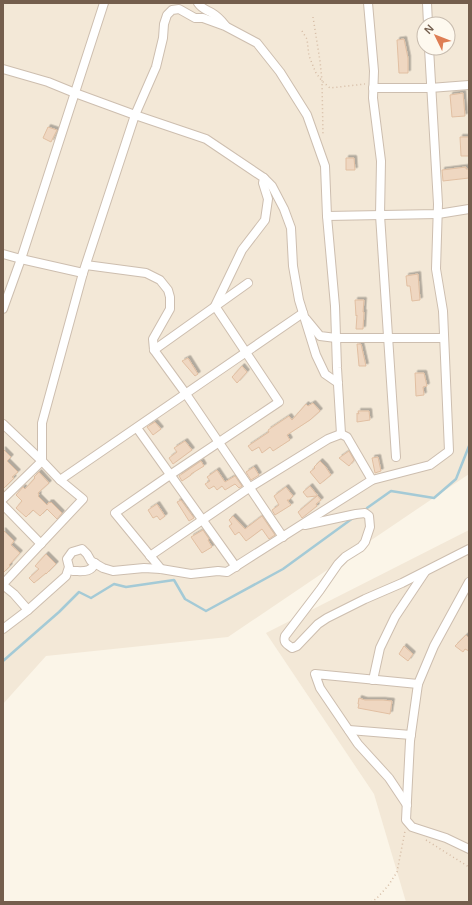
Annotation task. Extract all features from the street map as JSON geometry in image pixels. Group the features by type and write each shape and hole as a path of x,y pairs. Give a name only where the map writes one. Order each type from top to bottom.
{"street":[{"path":"3,309 21,259 104,3"},
{"path":"198,3 201,7 214,14 225,26"},
{"path":"368,3 374,71 373,98 381,161 380,215 396,457"},
{"path":"427,3 428,16"},
{"path":"3,499 42,461 42,422 85,269 135,115 156,68 163,38 164,24 167,15 172,10 179,9 195,18 203,18 225,26 257,43 280,72 307,115 325,166 327,216 335,306 341,434"},
{"path":"3,629 28,610 66,576 69,567 67,559 72,552 82,550 87,554 91,561 104,568 113,570 144,568 161,569 190,574 218,571 227,572 372,480 430,465 449,451 443,311 436,269 438,214 428,56"},
{"path":"3,69 48,82 135,115 206,139 264,178 272,186 284,209 291,228 293,266 299,300 316,356 325,374 338,384"},
{"path":"373,85 430,88 469,85"},
{"path":"215,306 242,250 265,220 268,199 263,183 264,178"},
{"path":"327,216 438,214 469,209"},
{"path":"3,254 21,259 85,269 146,273 160,280 168,290 170,297 170,309 153,339 154,350 186,394 283,537"},
{"path":"154,350 248,283"},
{"path":"161,569 115,513 218,442 280,402 215,306"},
{"path":"303,315 320,336 336,338 444,338"},
{"path":"60,480 303,315"},
{"path":"3,424 60,480 83,500 3,584 28,610"},
{"path":"137,428 236,567"},
{"path":"150,556 249,488 328,439 341,434 347,437 372,480"},
{"path":"3,505 41,544"},
{"path":"300,526 365,513 369,516 370,527 367,537 361,547 345,557 338,564 285,636 285,643 292,648 297,646 318,624 327,618 365,598 402,583 469,549"},
{"path":"73,571 87,571 93,568 95,563"},
{"path":"373,680 380,648 394,617 426,571"},
{"path":"469,582 434,646 418,684 411,735 406,820 412,827 446,838 469,849"},
{"path":"407,805 389,778 358,744 320,688 315,674 418,684"},
{"path":"349,730 411,735"}],"path":[{"path":"313,17 322,80 322,141"},
{"path":"302,32 307,39 309,56 316,73 330,88 373,85"},
{"path":"371,902 376,899 388,886 398,872 406,820"},
{"path":"425,840 469,867"}],"shaded area":[{"path":"3,3 469,3 469,474 228,637 46,656 3,704"},
{"path":"469,530 469,902 406,902 374,794 266,633"}],"building":[{"path":"404,39 408,58 408,73 399,73 397,40"},
{"path":"463,93 465,116 452,117 450,95"},
{"path":"48,127 57,130 51,142 43,138"},
{"path":"460,137 469,137 469,156 461,156"},
{"path":"346,158 354,158 355,170 346,170"},
{"path":"466,167 466,169 469,169 469,178 443,181 442,170"},
{"path":"418,274 420,300 412,301 410,286 407,286 406,276"},
{"path":"355,300 364,300 363,329 356,329 357,315 356,316"},
{"path":"357,344 361,344 366,366 359,366"},
{"path":"188,358 198,374 195,376 182,361"},
{"path":"242,366 247,372 237,383 232,377"},
{"path":"415,373 424,373 427,386 423,387 424,395 416,396"},
{"path":"313,403 320,411 310,420 287,435 290,440 273,451 270,447 262,453 259,447 252,451 248,446 289,416 292,420 306,404 308,406"},
{"path":"358,411 369,411 370,420 357,422 357,413 359,414"},
{"path":"155,422 161,429 153,435 147,427"},
{"path":"185,441 192,450 173,464 169,458 177,452 174,448"},
{"path":"3,449 11,457 7,461 18,472 3,489"},
{"path":"349,451 354,460 349,466 339,458"},
{"path":"378,457 381,471 375,473 372,458"},
{"path":"201,461 204,466 182,481 179,476"},
{"path":"320,461 331,475 320,484 310,472"},
{"path":"254,467 259,475 251,480 246,472"},
{"path":"217,470 225,482 235,476 242,486 239,488 235,484 225,490 222,486 217,490 214,486 209,489 205,484 210,481 207,477"},
{"path":"39,472 49,483 38,493 38,496 47,505 51,502 62,513 57,519 47,509 40,516 33,510 26,517 16,508 22,501 16,495 23,487 25,489"},
{"path":"310,486 321,500 316,504 317,506 302,518 298,512 317,496 307,497 303,492"},
{"path":"286,487 293,496 287,500 291,505 275,515 272,510 279,505 274,496"},
{"path":"181,500 194,518 189,521 177,502"},
{"path":"157,504 165,516 160,520 157,516 153,518 148,510"},
{"path":"233,516 245,529 262,516 275,535 269,539 262,529 246,541 239,532 235,535 229,526 232,524 229,520"},
{"path":"3,530 14,541 11,545 20,553 3,573"},
{"path":"203,530 212,547 202,553 191,537"},
{"path":"46,554 56,564 34,583 29,578 39,569 35,566"},
{"path":"466,635 469,638 469,651 465,649 463,652 455,646"},
{"path":"404,646 413,654 408,661 399,654"},
{"path":"359,698 365,700 392,701 390,714 358,708"}],"waterway":[{"path":"367,508 391,491 434,498 456,479 469,446"},
{"path":"3,661 59,612 79,592 91,598 114,584 126,587 174,580 185,599 206,611 283,569 353,518"}]}
